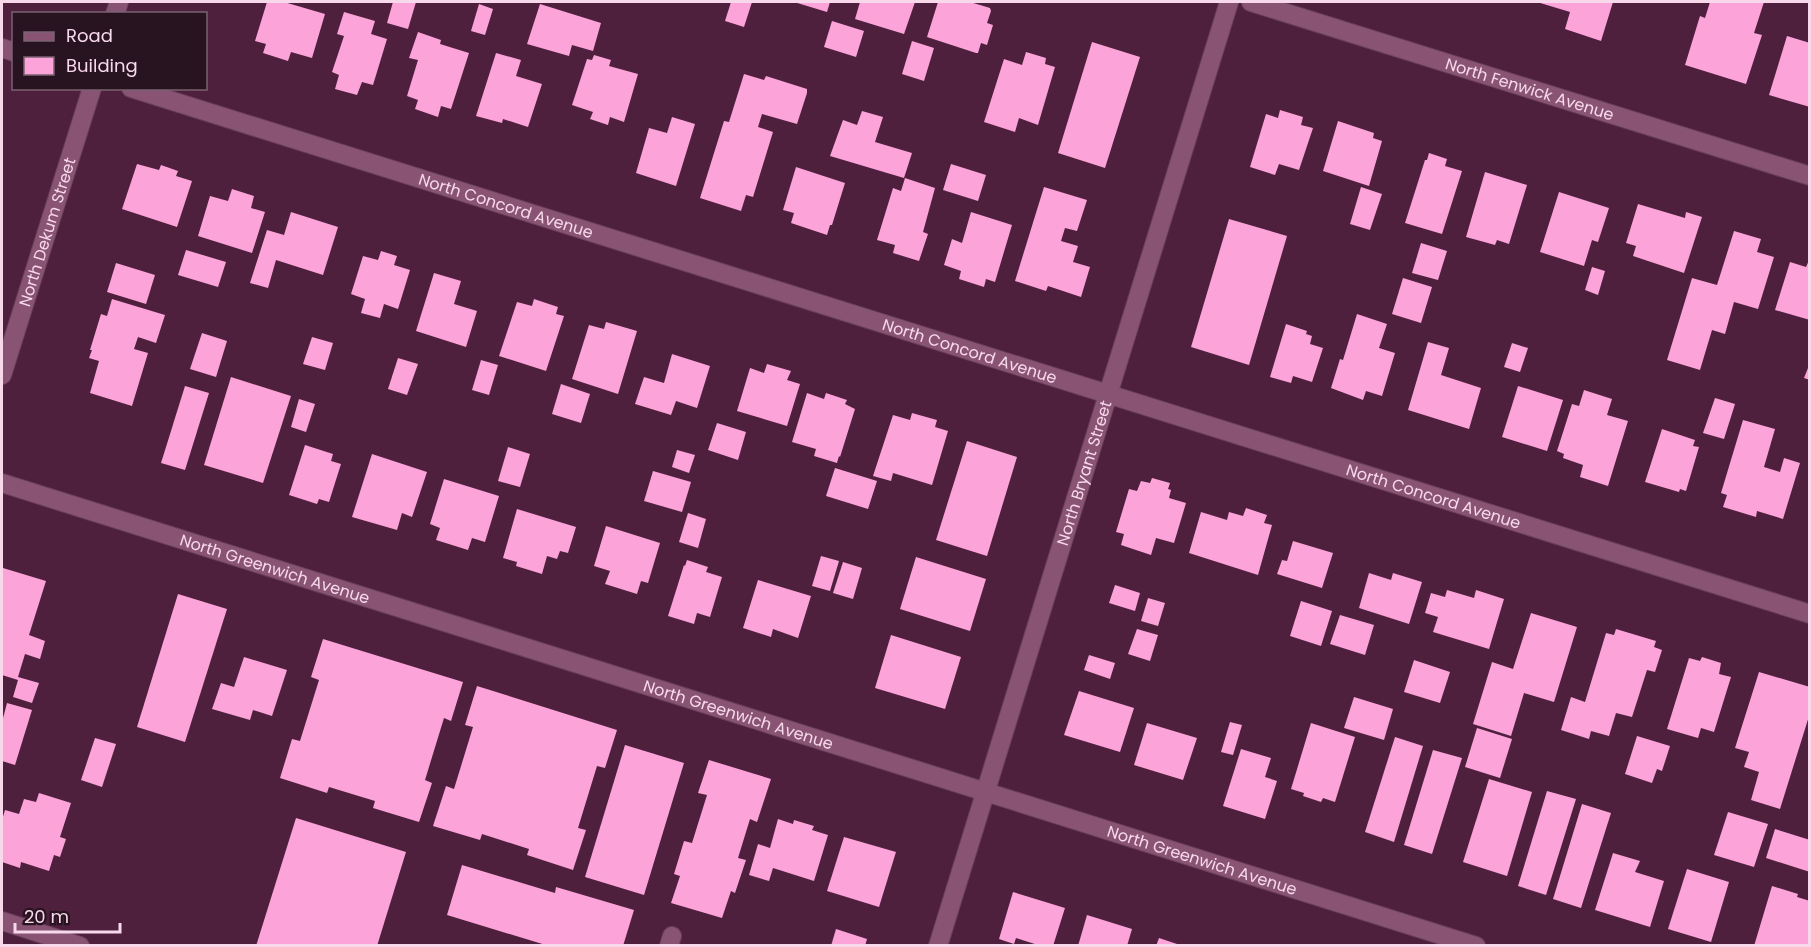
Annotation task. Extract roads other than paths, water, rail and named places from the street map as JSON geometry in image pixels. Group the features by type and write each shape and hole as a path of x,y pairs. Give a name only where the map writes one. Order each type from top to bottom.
{"street":[{"name":"North Bryant Street","path":"938,945 1229,2"},
{"name":"North Fenwick Avenue","path":"1251,2 1809,176"},
{"name":"North Dekum Street","path":"2,375 91,90"},
{"name":"North Concord Avenue","path":"137,90 1809,614"},
{"name":"North Greenwich Avenue","path":"2,483 985,793 1476,945"},
{"path":"2,921 80,945"}]}
